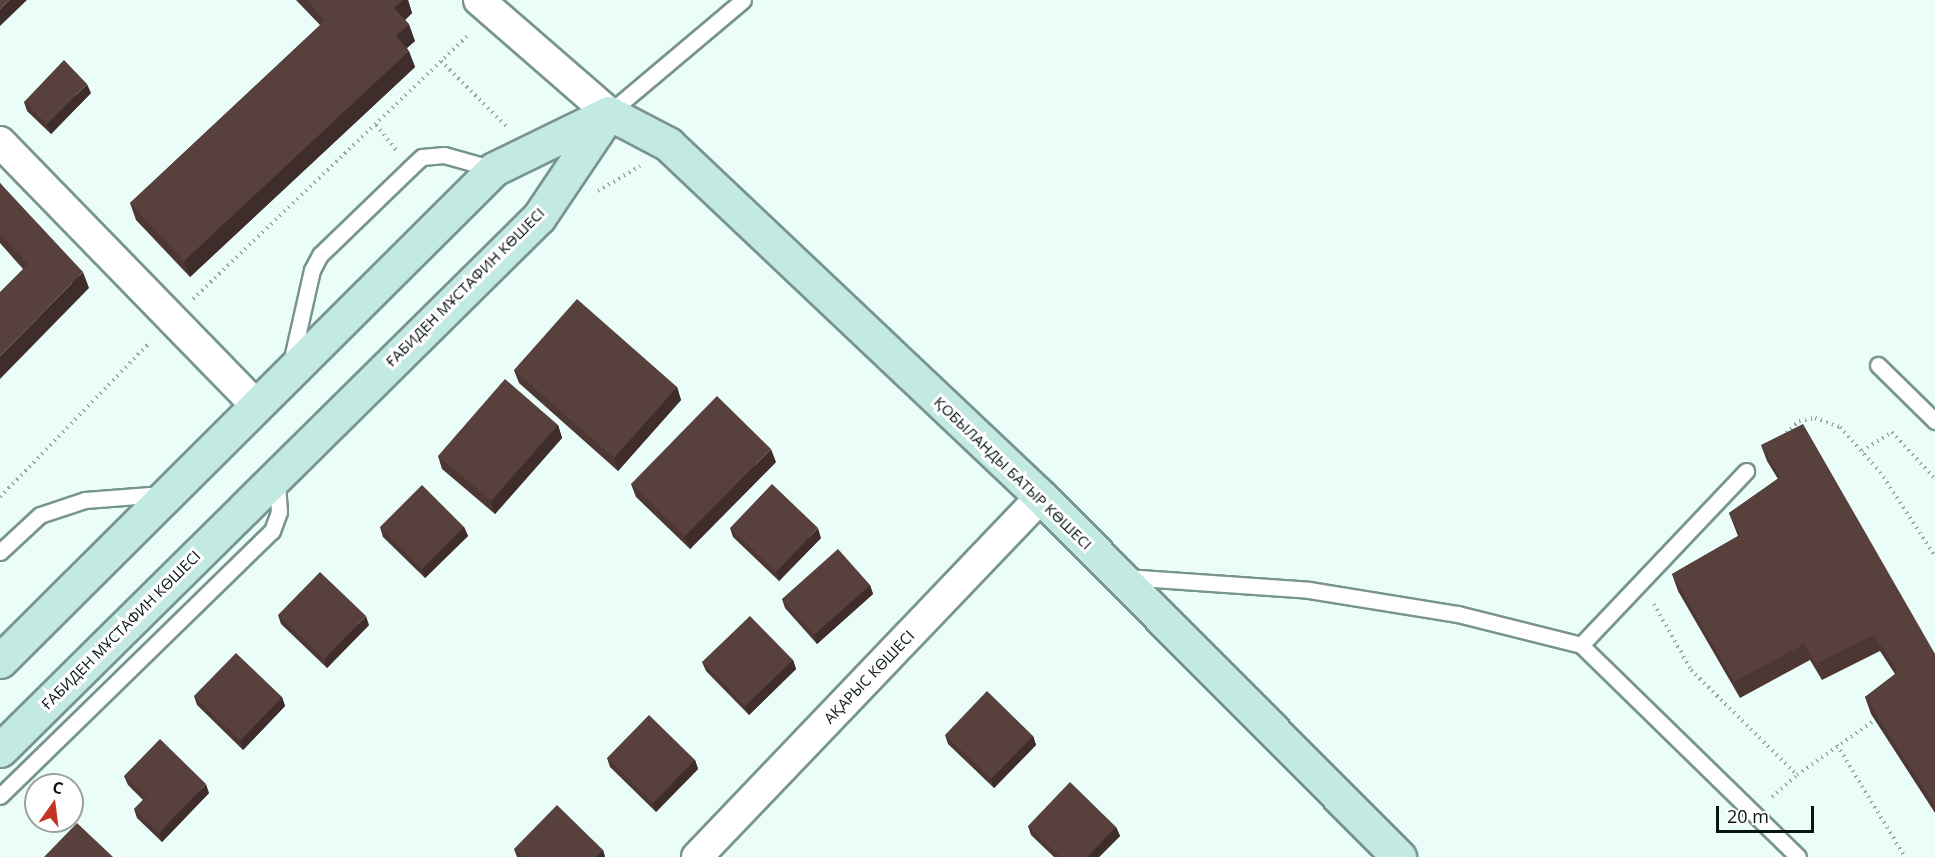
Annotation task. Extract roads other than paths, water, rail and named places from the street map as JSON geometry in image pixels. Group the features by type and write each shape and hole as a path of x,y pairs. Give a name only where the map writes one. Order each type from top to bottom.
{"street":[{"path":"0,661 494,169 609,113 496,10"},
{"name":"ҒАБИДЕН МҰСТАФИН КӨШЕСІ","path":"0,750 101,674 277,476 539,217 609,113"},
{"name":"ҚОБЫЛАНДЫ БАТЫР КӨШЕСІ","path":"609,113 668,144 1041,497 1117,577 1399,857"},
{"path":"0,141 256,405"},
{"name":"АҚАРЫС КӨШЕСІ","path":"697,857 1041,497"}],"lane":[{"path":"609,113 742,0"},
{"path":"288,372 312,270 320,255 422,157 444,155 494,169"},
{"path":"1878,365 1935,421"},
{"path":"1581,645 1746,471"},
{"path":"0,552 40,515 85,500 167,494"},
{"path":"1117,577 1309,590 1458,614 1581,645 1798,857"},
{"path":"0,795 101,674"}]}
